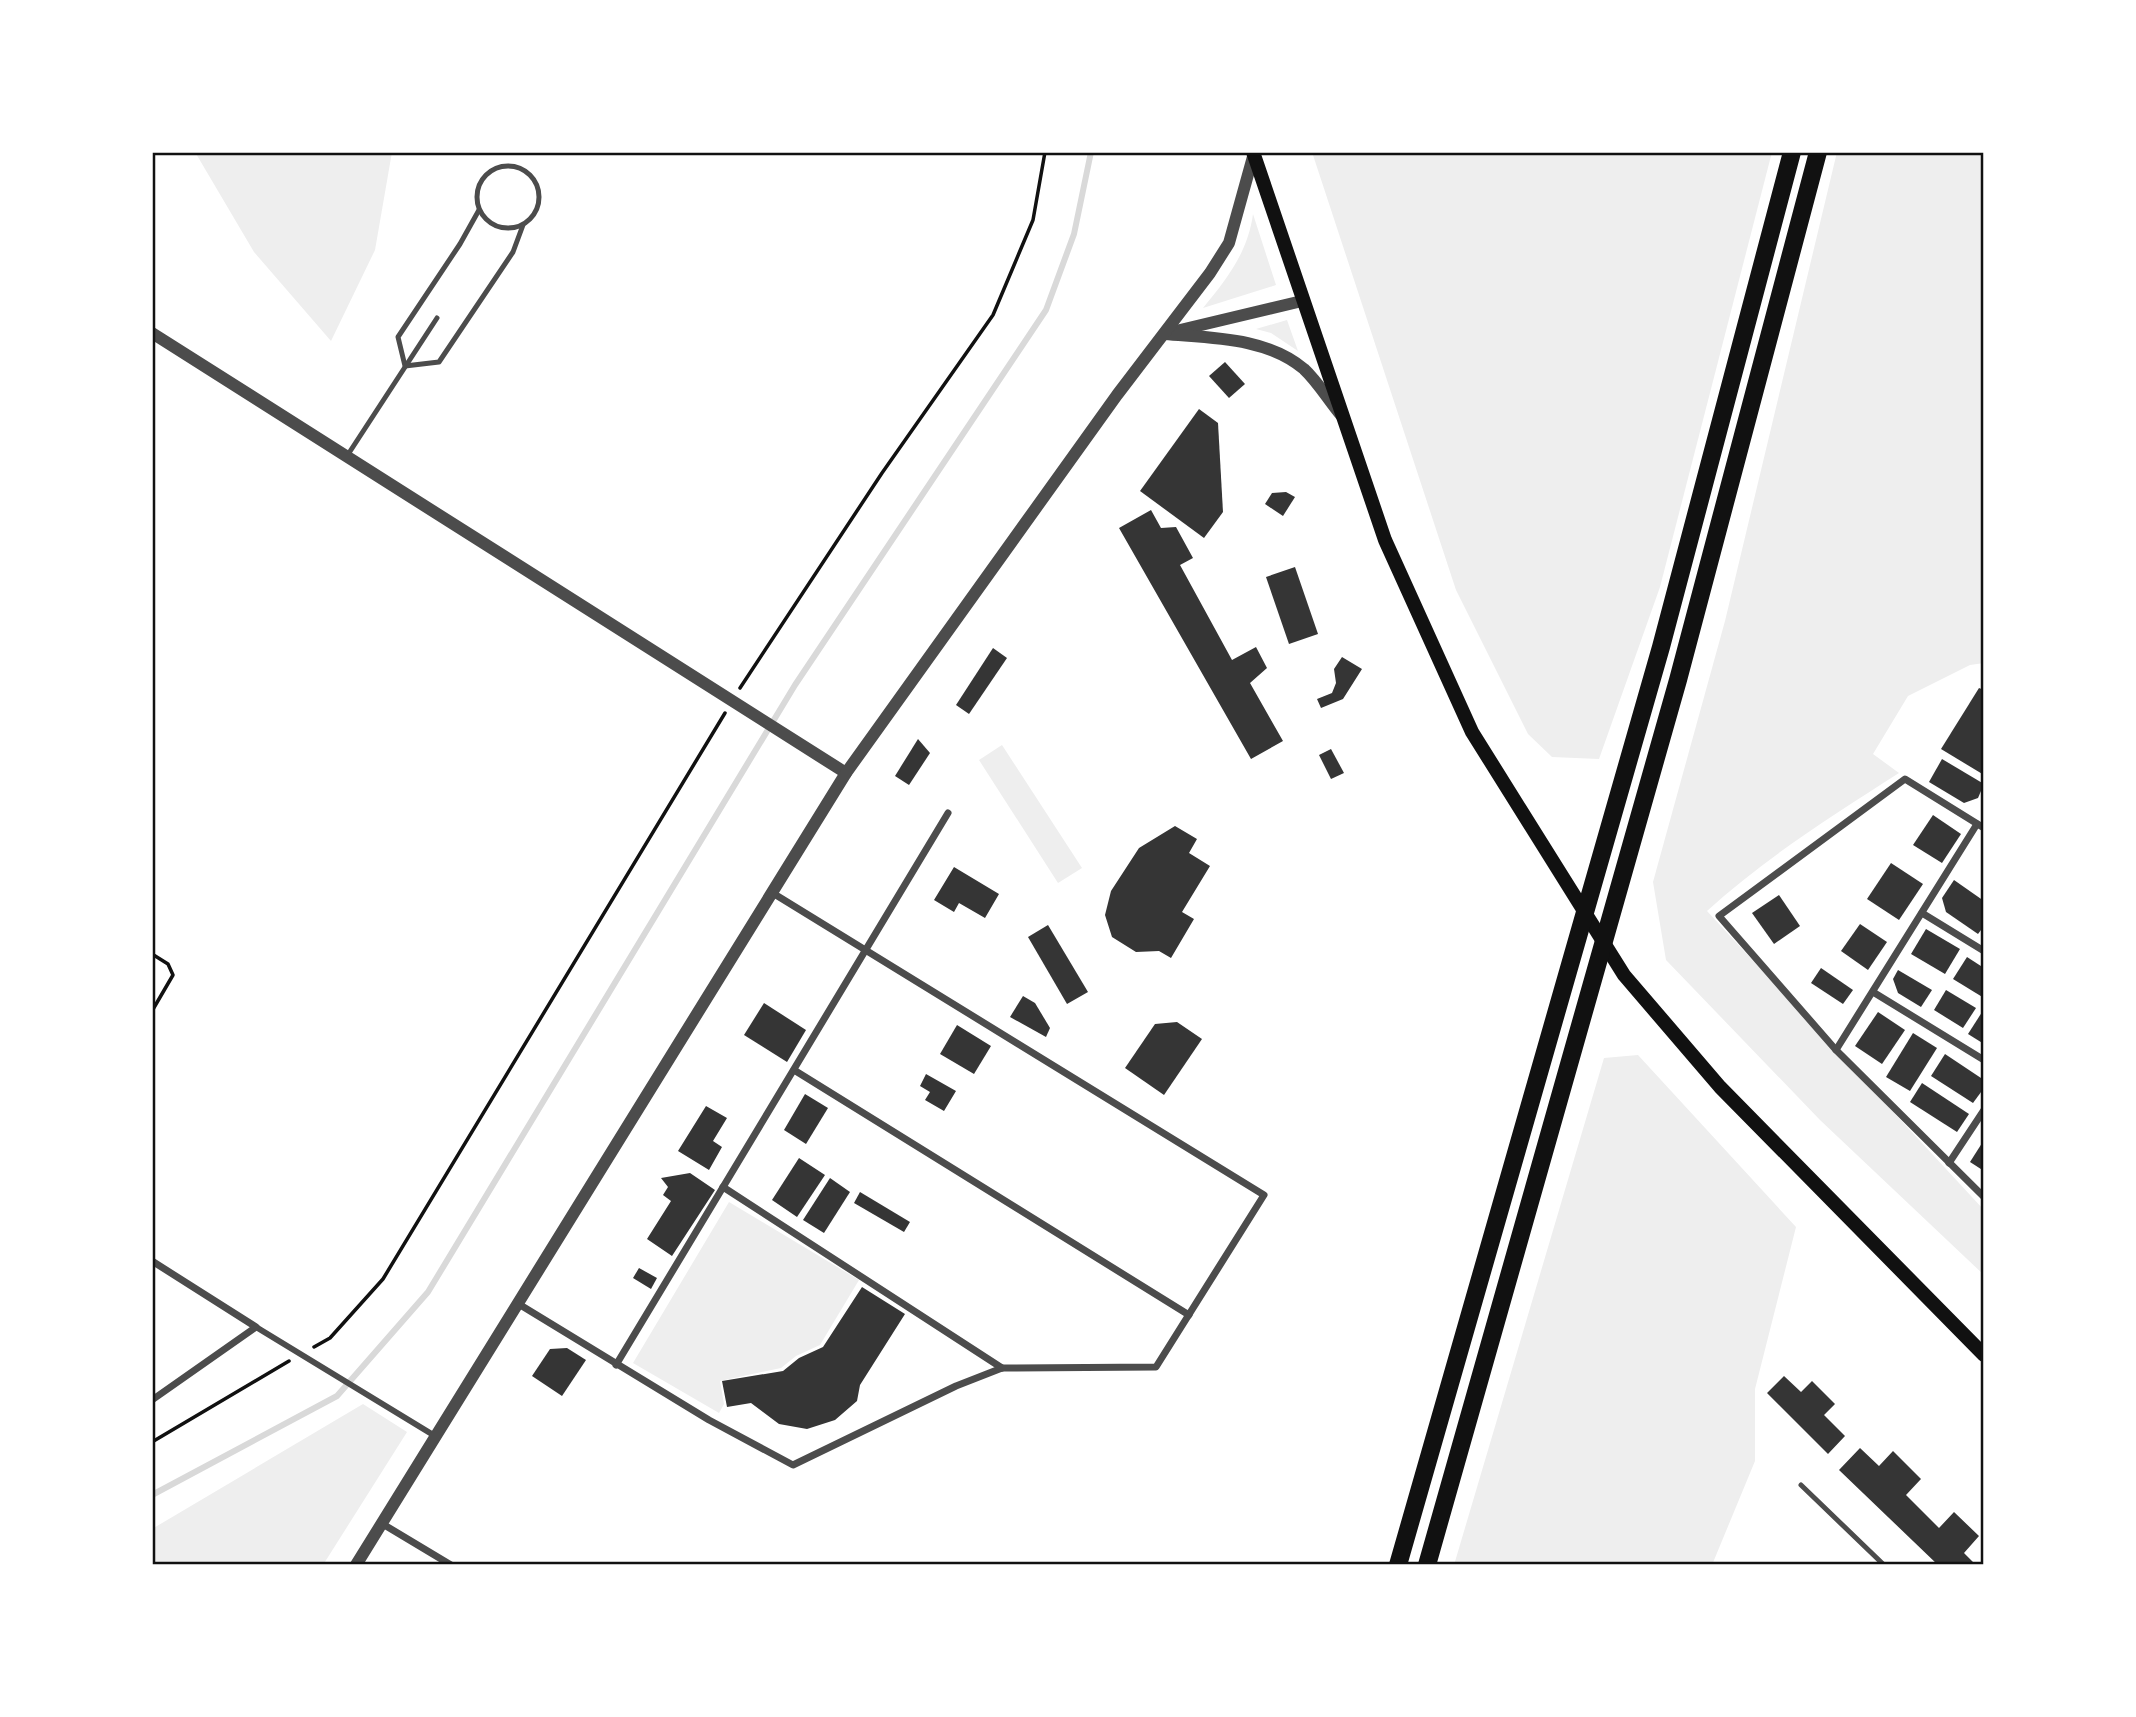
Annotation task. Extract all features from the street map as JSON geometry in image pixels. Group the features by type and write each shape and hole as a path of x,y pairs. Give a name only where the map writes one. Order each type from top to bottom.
{"highway":[{"path":"1396,1565 1406,1538 1661,647 1792,152"},
{"path":"1427,1565 1678,680 1818,152"}],"main road":[{"path":"1254,153 1301,301 1385,540 1472,732 1625,975 1720,1087 1984,1355"}],"street":[{"path":"356,1565 770,891 846,773 1229,243 1254,153"},
{"path":"1164,334 1301,301"},
{"path":"152,333 846,773"},
{"path":"1164,334 1234,340 1269,349 1303,369 1341,415"},
{"path":"1836,1051 1922,913 1981,826 1905,779 1719,916 1836,1051 1984,1197"},
{"path":"616,1365 948,813"},
{"path":"517,1303 709,1420 793,1465 1002,1368 1156,1367 1264,1195 770,891"},
{"path":"1922,913 1984,951"},
{"path":"1873,992 1984,1060"},
{"path":"794,1070 1189,1315"},
{"path":"1949,1163 1984,1110"},
{"path":"723,1187 1002,1368"},
{"path":"152,1261 435,1436"},
{"path":"152,1400 256,1327"},
{"path":"382,1523 451,1565"}],"lane":[{"path":"498,167 518,167 535,180 539,200 531,218 523,225 513,252 439,362 405,366 398,337 460,244 479,209 477,189 482,179 498,167"},
{"path":"479,209 493,224 503,228 523,225"},
{"path":"346,456 437,318"},
{"path":"1801,1485 1884,1565"}],"path":[{"path":"734,698 874,484 993,315 1033,220 1045,152"},
{"path":"306,1352 330,1338 383,1279 727,710"},
{"path":"152,954 167,964 173,975 152,1011"},
{"path":"152,1442 295,1359"}],"shaded area":[{"path":"195,152 392,152 375,250 331,341 254,252"},
{"path":"1312,152 1772,152 1660,587 1599,759 1552,757 1528,734 1456,590"},
{"path":"1837,152 1984,152 1984,663 1970,665 1908,696 1873,754 1899,773 1776,855 1707,911 1984,1210 1984,1275 1820,1120 1666,960 1653,882 1725,621"},
{"path":"1253,214 1276,285 1203,308 1228,276 1241,253"},
{"path":"1287,320 1298,351 1271,333 1256,329"},
{"path":"1002,745 1082,868 1058,883 979,760"},
{"path":"1638,1055 1796,1227 1755,1389 1755,1461 1712,1565 1454,1565 1604,1058"},
{"path":"729,1202 859,1280 820,1345 796,1356 781,1368 720,1381 724,1404 719,1413 633,1363"},
{"path":"363,1404 407,1432 323,1565 152,1565 152,1529"}],"building":[{"path":"1225,362 1245,384 1229,398 1209,376"},
{"path":"1199,409 1218,423 1223,512 1204,538 1140,491"},
{"path":"1286,492 1295,497 1283,516 1265,504 1272,493"},
{"path":"1151,510 1161,528 1176,527 1193,558 1180,565 1232,660 1256,647 1267,668 1250,683 1283,741 1251,759 1119,528"},
{"path":"1295,567 1318,634 1289,644 1266,577"},
{"path":"993,648 1007,658 969,714 956,705"},
{"path":"1342,657 1362,669 1343,699 1321,708 1317,699 1332,693 1336,683 1334,669"},
{"path":"1979,688 1984,690 1984,775 1941,749"},
{"path":"918,739 930,753 909,785 895,776"},
{"path":"1331,749 1344,773 1331,779 1319,755"},
{"path":"1942,759 1984,784 1978,798 1964,803 1929,782"},
{"path":"1933,815 1961,834 1942,863 1913,845"},
{"path":"1175,826 1197,839 1189,853 1210,866 1182,912 1194,919 1171,958 1159,951 1136,952 1112,937 1105,915 1111,891 1139,848"},
{"path":"1891,863 1923,884 1899,920 1867,899"},
{"path":"954,867 999,894 985,918 959,903 954,912 934,900"},
{"path":"1954,880 1984,901 1984,926 1978,934 1946,912 1942,898"},
{"path":"1779,895 1800,926 1774,944 1752,913"},
{"path":"1860,924 1887,942 1868,970 1841,951"},
{"path":"1048,925 1088,992 1067,1004 1028,937"},
{"path":"1926,929 1960,949 1945,974 1911,954"},
{"path":"1967,957 1984,968 1984,998 1953,979"},
{"path":"1821,968 1853,990 1843,1004 1811,983"},
{"path":"1898,970 1932,990 1921,1007 1898,993 1893,979"},
{"path":"1946,990 1976,1008 1963,1028 1934,1010"},
{"path":"1023,996 1035,1003 1050,1028 1046,1037 1010,1017"},
{"path":"764,1003 806,1030 787,1062 744,1035"},
{"path":"1984,1009 1984,1044 1968,1034"},
{"path":"1878,1012 1905,1030 1882,1064 1855,1046"},
{"path":"1177,1022 1202,1039 1164,1095 1125,1068 1155,1024"},
{"path":"957,1025 991,1046 974,1074 940,1054"},
{"path":"1913,1033 1937,1048 1910,1091 1886,1077"},
{"path":"1945,1054 1984,1080 1984,1088 1973,1103 1931,1076"},
{"path":"926,1074 956,1091 944,1111 925,1100 930,1092 920,1086"},
{"path":"1922,1083 1969,1114 1957,1132 1910,1102"},
{"path":"805,1094 828,1108 806,1144 784,1130"},
{"path":"706,1106 727,1118 713,1141 722,1147 709,1170 678,1151"},
{"path":"1984,1140 1984,1171 1970,1162"},
{"path":"799,1158 825,1175 797,1217 772,1200"},
{"path":"690,1173 715,1190 672,1256 647,1239 671,1201 663,1195 668,1187 661,1178"},
{"path":"830,1178 850,1192 824,1233 803,1220"},
{"path":"860,1192 910,1222 904,1232 854,1203"},
{"path":"639,1268 657,1278 651,1289 633,1278"},
{"path":"862,1287 905,1314 860,1385 857,1401 835,1420 807,1429 779,1424 751,1403 727,1407 722,1381 783,1371 799,1358 823,1347"},
{"path":"567,1348 586,1360 562,1396 532,1376 550,1349"},
{"path":"1784,1376 1801,1392 1812,1381 1835,1404 1824,1415 1845,1436 1828,1454 1767,1393"},
{"path":"1860,1448 1879,1466 1893,1451 1921,1479 1906,1495 1939,1528 1954,1512 1979,1536 1964,1553 1976,1565 1938,1565 1839,1470"}],"waterway":[{"path":"152,1495 337,1396 428,1292 795,685 1046,310 1074,234 1091,152"}]}
